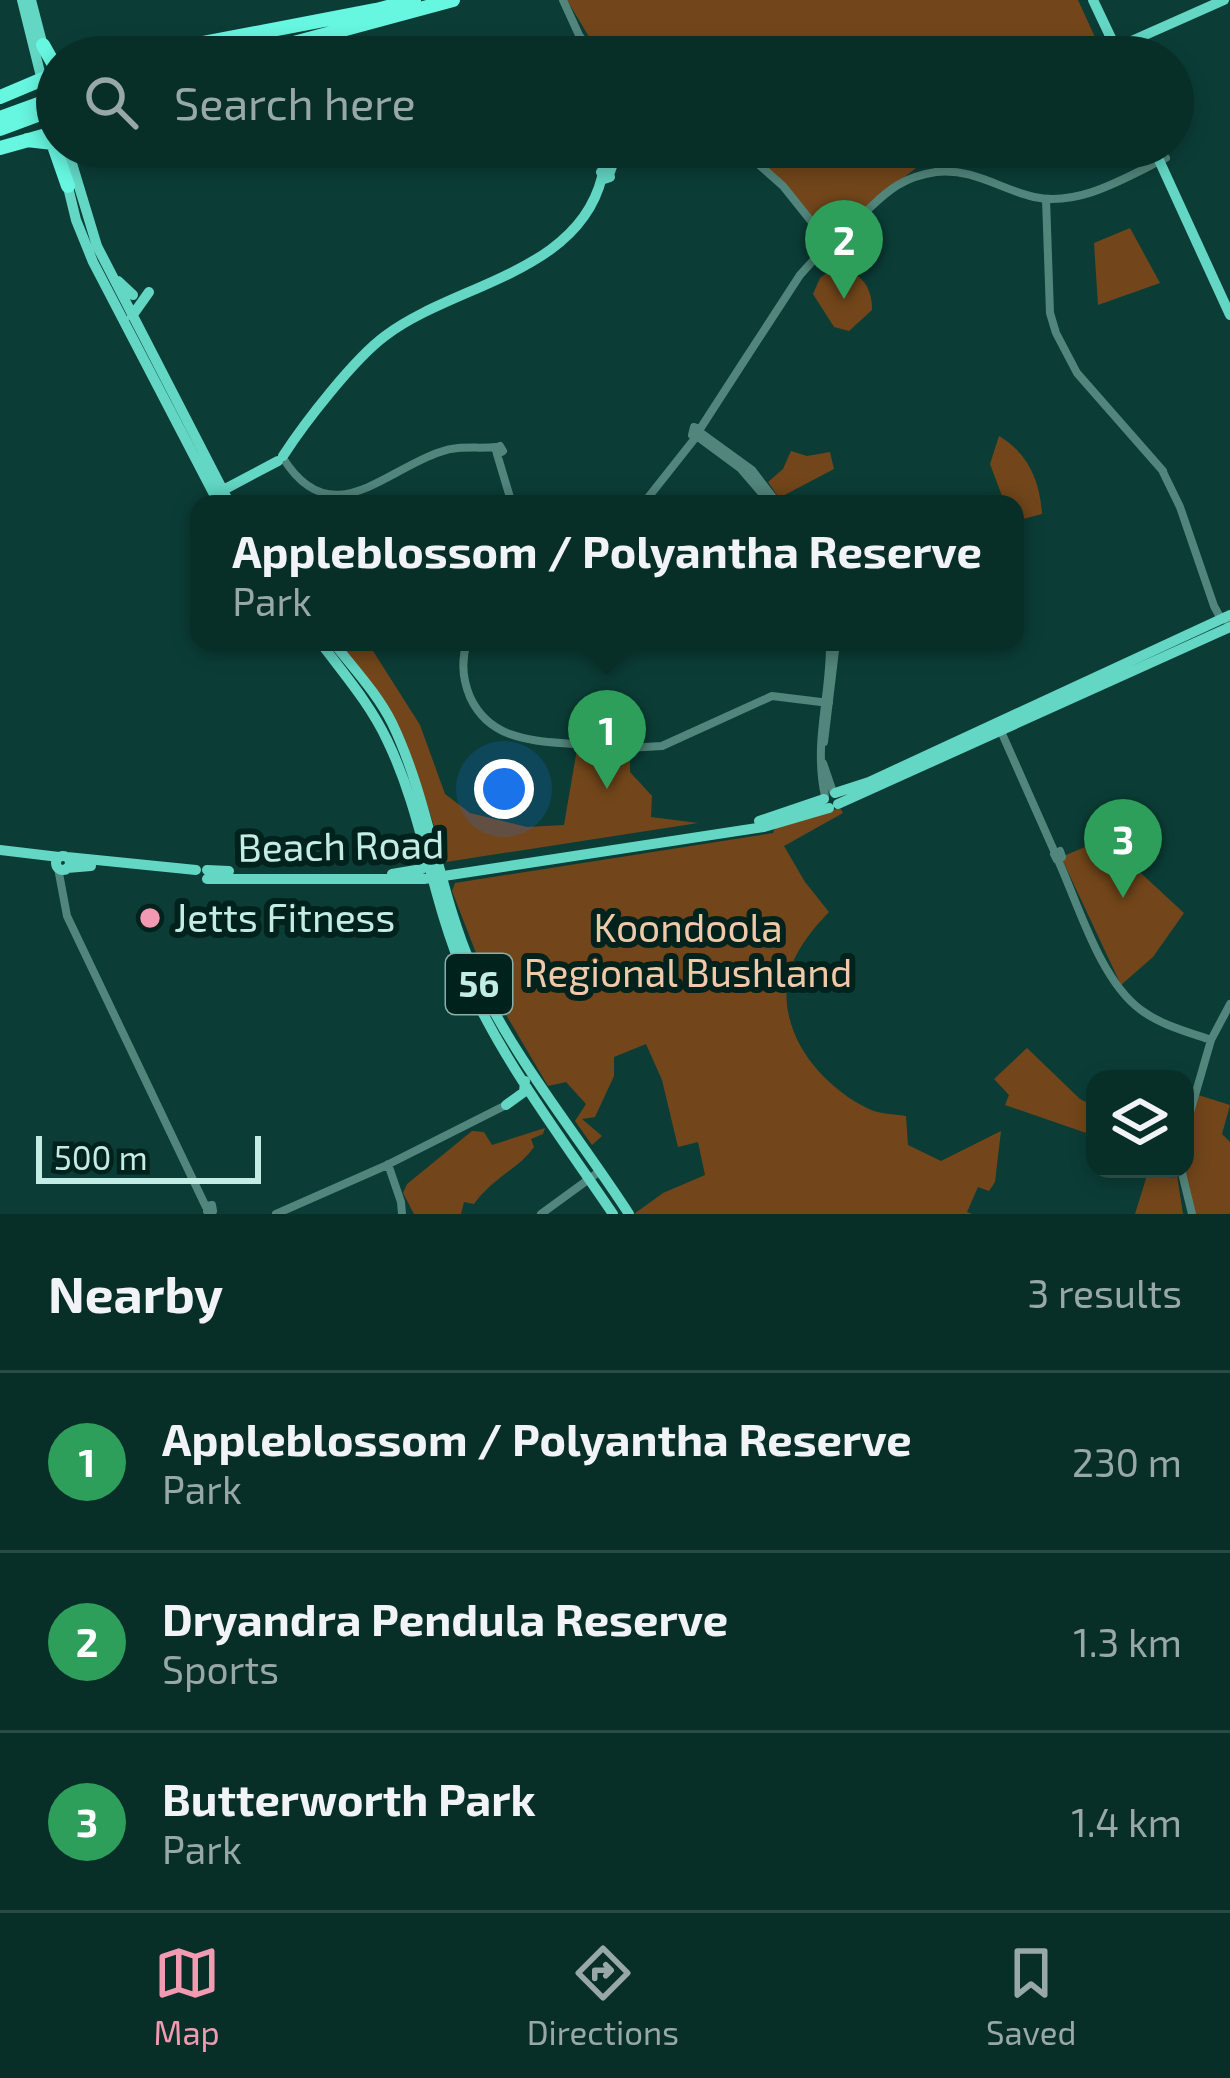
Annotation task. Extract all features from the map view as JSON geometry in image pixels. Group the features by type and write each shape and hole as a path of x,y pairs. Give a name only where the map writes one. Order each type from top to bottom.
{"highway":[{"path":"280,36 414,0"},
{"path":"322,36 453,0"},
{"path":"240,36 376,10"},
{"path":"0,96 36,75"},
{"path":"0,118 36,110"},
{"path":"0,129 36,113"},
{"path":"27,140 36,141"},
{"path":"0,148 36,140"},
{"path":"62,168 68,186"}],"main road":[{"path":"22,0 36,39"},
{"path":"31,0 41,36"},
{"path":"1090,0 1110,36"},
{"path":"1090,0 1110,36"},
{"path":"1149,36 1221,0"},
{"path":"64,168 93,262 210,480 226,492 281,458 380,339 549,251 585,215 610,168"},
{"path":"69,168 111,275 210,480"},
{"path":"1166,168 1230,314"},
{"path":"1167,168 1230,298"},
{"path":"111,275 134,295"},
{"path":"132,316 149,292"},
{"path":"162,375 183,395"},
{"name":"Beach Road","path":"0,853 62,867 373,880 749,823 782,816 1001,738 1021,722 1224,616"},
{"name":"Beach Road","path":"201,874 436,874 452,878 764,827 1007,718 1215,634 1224,616"},
{"name":"56","path":"327,651 389,743 481,987 530,1078 531,1096 593,1178 628,1214"},
{"path":"340,651 389,717 443,865 436,874"},
{"path":"356,874 373,880"},
{"name":"56","path":"436,874 432,888 478,1004 530,1078 550,1098 613,1214"},
{"path":"297,891 305,883 323,880"},
{"path":"465,977 457,991 478,1004"},
{"path":"506,1105 524,1092 530,1078"}],"street":[{"path":"563,0 580,36"},
{"path":"764,168 826,237"},
{"path":"650,495 826,237 850,224 889,189 929,173 978,176 1048,201 1086,198 1140,168"},
{"path":"1048,201 1058,338 1072,365 1162,471 1224,616"},
{"path":"698,431 768,495"},
{"path":"281,458 318,490 347,495 429,458 471,449 497,452 510,495"},
{"path":"465,651 465,683 476,708 494,727 530,741 662,746 772,696 824,701"},
{"path":"831,799 819,769 832,651"},
{"path":"824,701 831,799"},
{"path":"1001,738 1007,718"},
{"path":"974,734 994,728 1001,738 1121,992 1155,1019 1211,1038"},
{"path":"819,769 824,751"},
{"path":"62,867 65,910 78,942 211,1210"},
{"path":"1194,1090 1211,1038 1230,1002"},
{"path":"1194,1098 1211,1038"},
{"path":"279,1214 531,1096"},
{"path":"387,1166 506,1105 531,1096 550,1098"},
{"path":"387,1166 402,1214"},
{"path":"544,1214 593,1178"},
{"path":"1182,1178 1191,1214"}],"green space":[{"path":"567,0 1078,0 1094,36 588,36"},
{"path":"766,168 916,168 840,229 823,229"},
{"path":"1130,228 1160,283 1098,305 1094,243"},
{"path":"833,268 857,275 870,293 872,310 849,331 834,327 813,294 820,278"},
{"path":"999,436 1031,469 1042,514 1024,519 1024,495 1002,495 990,464"},
{"path":"791,451 807,456 830,452 834,469 777,495 768,482 783,469"},
{"path":"373,651 420,725 445,794 470,813 527,827 564,825 577,749 630,752 630,772 652,796 651,817 698,823 446,862 413,762 345,652"},
{"name":"Koondoola Regional Bushland","path":"840,808 843,813 784,846 829,912 802,945 789,973 787,1004 798,1041 821,1074 852,1100 873,1111 906,1116 908,1145 941,1161 1001,1131 995,1182 989,1191 978,1187 967,1212 972,1214 634,1214 663,1193 705,1175 698,1142 678,1147 662,1080 646,1044 614,1057 614,1076 595,1117 582,1119 602,1136 592,1145 575,1121 586,1104 566,1082 548,1086 488,984 452,891 455,883 773,833 776,825"},
{"path":"1122,836 1130,863 1184,913 1153,957 1121,985 1061,857"},
{"path":"1027,1048 1086,1102 1086,1133 1005,1105 1009,1095 994,1079"},
{"path":"1195,1094 1230,1105 1222,1134 1230,1142 1230,1214 1194,1214 1185,1178 1194,1178"},
{"path":"545,1128 531,1139 534,1147 528,1155 474,1204 464,1202 461,1214 414,1214 403,1193 407,1184 472,1131 484,1132 492,1145"},
{"path":"1146,1178 1177,1178 1183,1214 1135,1214"}],"place":[{"name":"Dryandra Pendula Reserve","path":"844,299"},
{"name":"Appleblossom / Polyantha Reserve","path":"607,789"},
{"name":"Butterworth Park","path":"1123,898"},
{"name":"Jetts Fitness","path":"150,918"}]}
